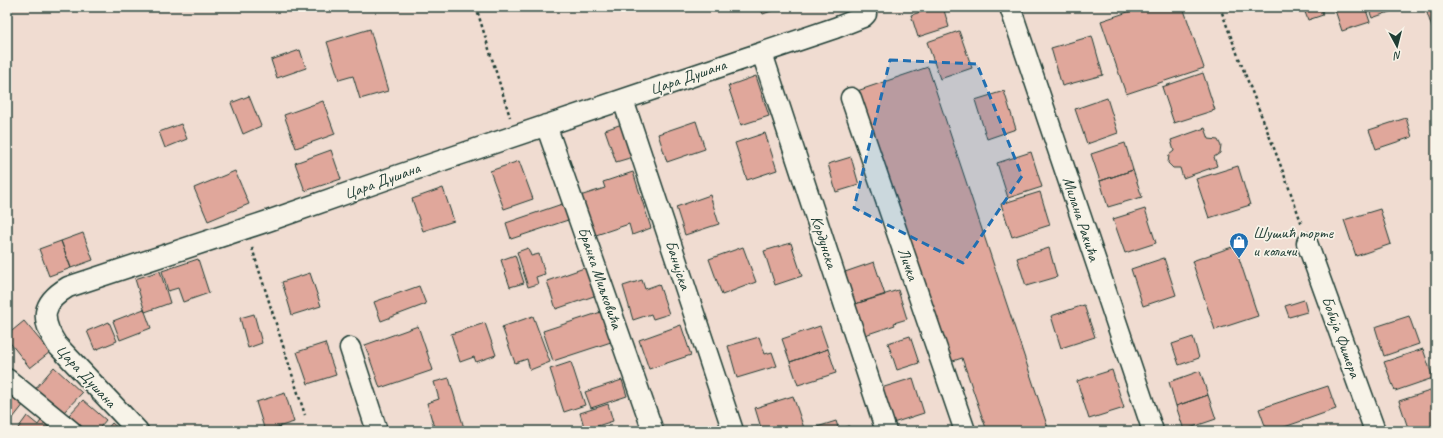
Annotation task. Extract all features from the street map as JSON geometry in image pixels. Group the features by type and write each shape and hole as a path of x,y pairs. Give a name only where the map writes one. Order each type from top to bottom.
{"street":[{"name":"Цара Душана","path":"138,431 57,345 48,330 46,314 48,304 55,295 68,287 863,18 866,14 866,7"},
{"name":"Милана Ракића","path":"1010,7 1152,431"},
{"name":"Кордунска","path":"762,53 886,431"},
{"name":"Личка","path":"851,98 965,431"},
{"name":"Банијска","path":"623,100 733,431"},
{"name":"Бранка Миљковића","path":"546,125 653,431"},
{"name":"Бобија Фишера","path":"1307,243 1375,431"},
{"path":"350,348 377,431"},
{"path":"7,379 71,431"}],"path":[{"path":"476,7 516,135"},
{"path":"1220,7 1253,97 1278,156 1307,243"},
{"path":"246,228 305,415"}],"highlighted area":[{"path":"890,60 977,64 1022,176 963,263 854,208"}],"building":[{"path":"760,7 782,7 763,14"},
{"path":"937,7 943,7 949,27 918,37 911,15"},
{"path":"1143,7 1183,7 1204,68 1126,94 1101,21"},
{"path":"1303,7 1321,7 1323,15 1308,20"},
{"path":"1334,7 1365,7 1370,22 1342,31"},
{"path":"1368,7 1394,7 1395,10 1372,18"},
{"path":"1425,7 1436,7 1436,39"},
{"path":"370,29 388,91 360,99 353,76 339,80 327,42"},
{"path":"959,31 972,68 940,79 927,42"},
{"path":"1092,36 1103,75 1062,86 1051,48"},
{"path":"300,50 306,68 277,78 271,60"},
{"path":"928,67 1049,431 987,431 962,358 947,363 857,91"},
{"path":"1203,73 1215,110 1174,123 1162,87"},
{"path":"756,76 769,116 741,125 728,86"},
{"path":"1004,91 1016,129 987,139 975,100"},
{"path":"249,96 261,126 243,134 231,103"},
{"path":"1107,98 1118,133 1087,144 1075,109"},
{"path":"323,101 335,134 296,148 284,115"},
{"path":"1406,118 1412,137 1376,149 1369,130"},
{"path":"696,121 705,149 667,162 658,134"},
{"path":"181,124 187,139 165,148 159,132"},
{"path":"622,124 633,157 616,162 605,130"},
{"path":"1205,128 1209,139 1218,140 1221,146 1220,153 1214,157 1217,166 1183,178 1180,168 1173,168 1168,163 1169,155 1174,151 1171,140"},
{"path":"765,133 777,170 747,180 735,143"},
{"path":"1125,143 1133,170 1100,181 1091,154"},
{"path":"331,150 341,179 305,191 295,163"},
{"path":"1031,152 1042,187 1008,198 997,163"},
{"path":"851,157 859,185 836,192 828,164"},
{"path":"519,161 533,199 504,209 490,171"},
{"path":"1238,166 1250,205 1209,218 1196,179"},
{"path":"1133,170 1142,197 1108,207 1100,181"},
{"path":"235,171 249,204 208,221 194,188"},
{"path":"633,172 651,228 632,235 629,224 593,236 580,196 605,188 603,182"},
{"path":"443,188 454,221 423,231 412,199"},
{"path":"1040,192 1050,225 1012,237 1001,204"},
{"path":"710,195 719,224 685,235 676,207"},
{"path":"565,203 571,219 511,239 506,223"},
{"path":"1145,209 1156,243 1125,253 1113,219"},
{"path":"1380,209 1391,244 1356,256 1344,220"},
{"path":"83,233 93,260 71,268 61,241"},
{"path":"61,241 71,268 49,276 39,249"},
{"path":"791,243 802,276 775,285 764,251"},
{"path":"1235,246 1258,316 1215,330 1192,261"},
{"path":"743,247 756,282 722,295 709,259"},
{"path":"528,248 531,256 539,254 545,274 536,277 538,284 528,287 517,252"},
{"path":"1049,248 1057,277 1026,286 1017,258"},
{"path":"515,255 524,283 510,287 501,260"},
{"path":"1164,258 1176,295 1143,306 1131,269"},
{"path":"198,259 209,293 183,302 178,288 168,291 162,271"},
{"path":"874,262 885,295 855,304 845,272"},
{"path":"587,267 597,295 556,309 547,281"},
{"path":"160,271 170,303 145,312 135,279"},
{"path":"310,273 321,306 292,315 282,282"},
{"path":"642,280 645,289 659,284 669,314 653,319 651,314 633,320 623,286"},
{"path":"419,286 426,304 381,321 374,302"},
{"path":"898,290 907,319 894,323 895,325 865,335 855,304"},
{"path":"1304,300 1307,312 1289,317 1285,306"},
{"path":"1084,305 1095,337 1061,348 1051,316"},
{"path":"144,309 151,328 120,340 113,321"},
{"path":"601,312 611,342 553,361 543,331"},
{"path":"254,314 262,343 248,348 240,318"},
{"path":"533,316 550,362 530,370 527,359 515,363 502,327"},
{"path":"1409,316 1419,344 1384,356 1375,327"},
{"path":"24,321 50,352 30,368 7,339 7,335"},
{"path":"109,322 117,341 95,350 87,331"},
{"path":"485,323 496,355 476,362 474,357 460,362 451,334"},
{"path":"681,325 691,355 649,369 639,340"},
{"path":"418,326 433,370 380,388 365,345"},
{"path":"820,326 828,349 790,362 782,339"},
{"path":"910,336 919,363 897,370 888,343"},
{"path":"759,337 765,354 772,352 777,366 737,378 728,346"},
{"path":"1193,337 1199,358 1179,365 1172,344"},
{"path":"325,343 336,375 308,384 297,352"},
{"path":"828,349 836,373 798,385 790,362"},
{"path":"1423,349 1433,378 1395,391 1384,362"},
{"path":"571,362 585,405 564,412 550,369"},
{"path":"54,367 82,393 62,414 35,389"},
{"path":"1112,370 1124,408 1089,419 1077,381"},
{"path":"1200,371 1208,395 1176,406 1169,382"},
{"path":"449,378 464,428 452,431 435,431 427,403 439,399 434,382"},
{"path":"913,378 924,413 893,423 881,388"},
{"path":"622,380 627,396 591,408 585,392"},
{"path":"1328,386 1336,409 1273,431 1267,431 1259,409"},
{"path":"1436,389 1436,429 1409,431 1399,401"},
{"path":"7,391 24,404 13,418 7,413"},
{"path":"285,393 294,422 265,431 256,402"},
{"path":"1208,395 1216,419 1184,430 1176,406"},
{"path":"793,396 805,431 762,431 755,408"},
{"path":"83,400 106,420 97,431 87,431 69,415"},
{"path":"608,404 613,421 585,430 580,413"},
{"path":"27,416 38,425 42,419 52,426 49,431 16,431"},
{"path":"836,421 839,430 849,426 851,431 815,431 814,428"},
{"path":"112,423 121,431 105,431"},
{"path":"608,427 609,431 596,431"}],"place":[{"name":"Шушић торте и колачи","path":"1239,259"}]}
